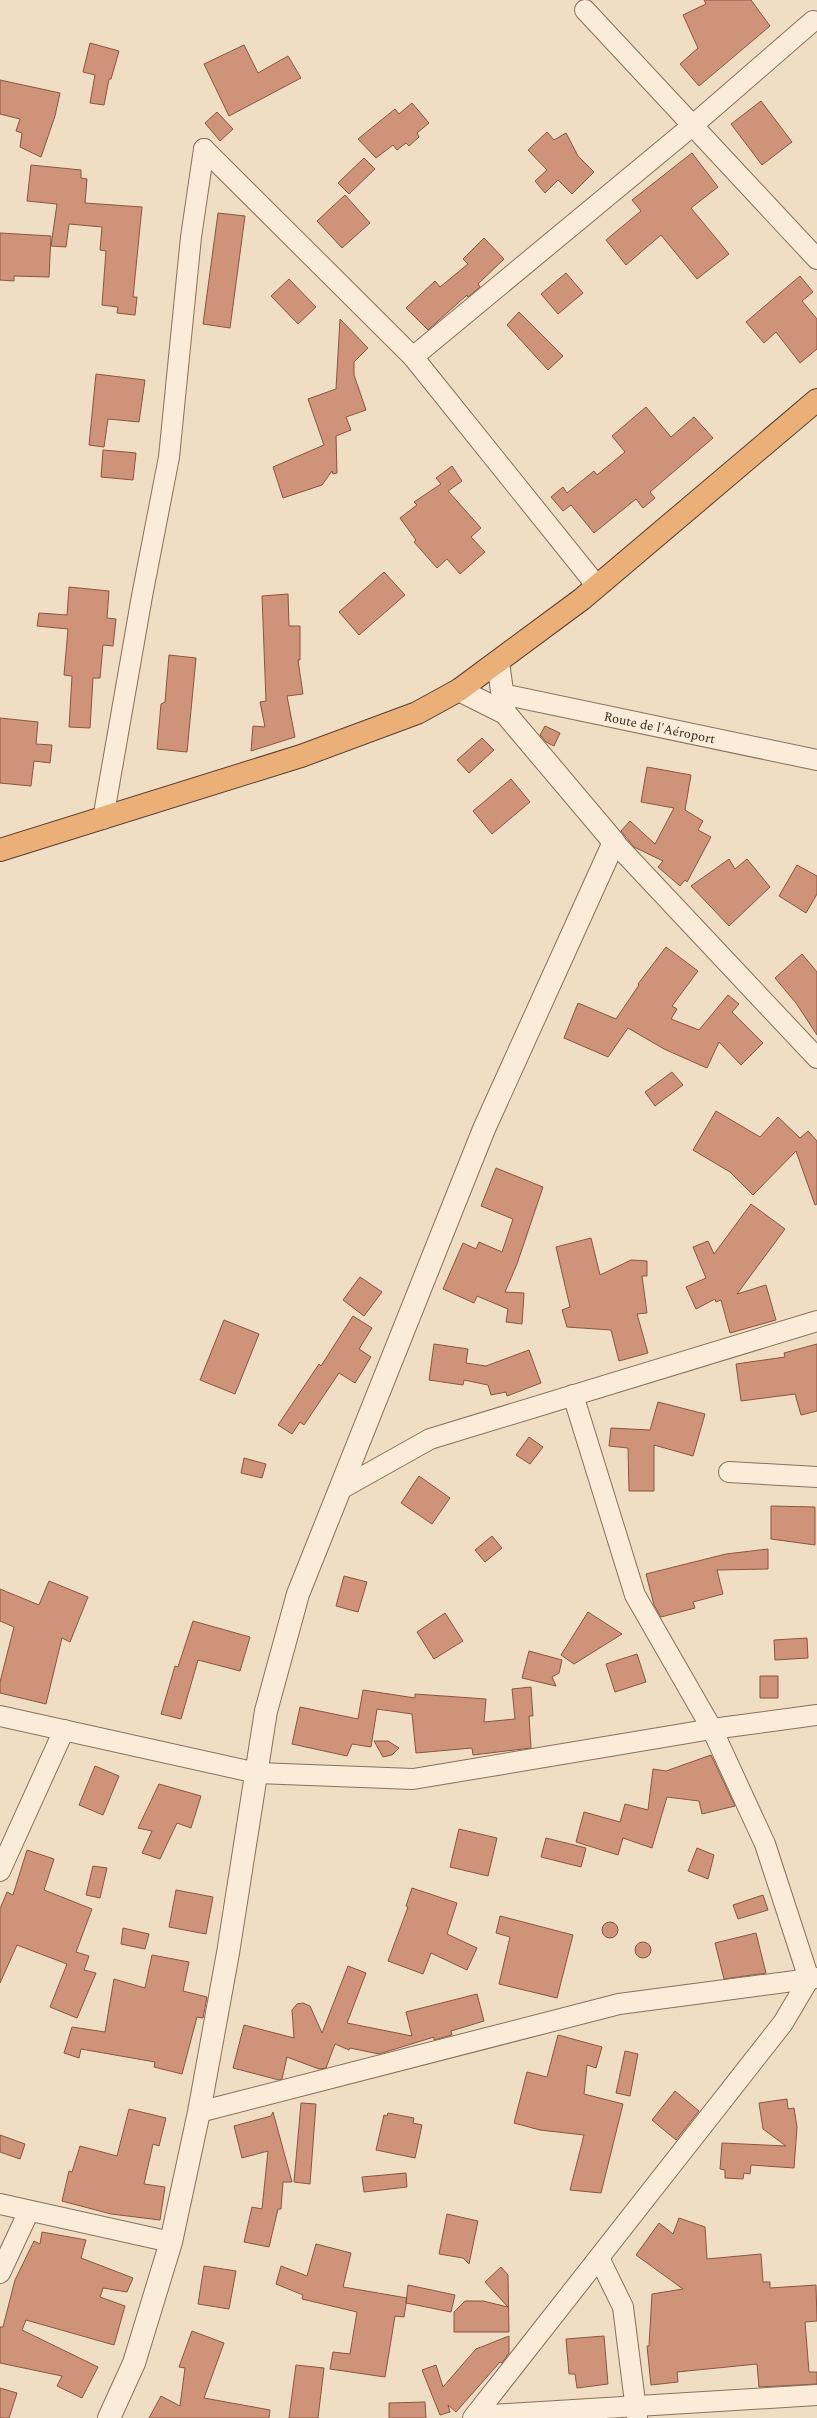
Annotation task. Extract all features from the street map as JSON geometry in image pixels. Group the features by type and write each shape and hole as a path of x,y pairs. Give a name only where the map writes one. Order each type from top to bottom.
{"highway":[{"path":"0,850 103,819 308,753 417,713 459,690 597,586 817,400"}],"street":[{"path":"585,10 817,259"},
{"path":"413,357 692,126 813,21"},
{"path":"103,819 142,596 169,457 190,237 204,149 413,357 597,586"},
{"path":"498,662 504,704 614,842 817,1058"},
{"path":"459,690 504,704"},
{"name":"Route de l'Aéroport","path":"504,704 817,760"},
{"path":"110,2418 134,2363 171,2242 199,2112 228,1953 266,1711 298,1594 484,1129 614,842"},
{"path":"339,1490 430,1439 817,1321"},
{"path":"573,1395 635,1595 712,1729 765,1844 813,1979"},
{"path":"729,1472 817,1477"},
{"path":"0,1716 257,1773 414,1778 712,1729 817,1715"},
{"path":"0,1871 64,1730"},
{"path":"199,2112 619,2004 813,1979"},
{"path":"474,2417 783,2023 813,1979"},
{"path":"0,2204 171,2242"},
{"path":"0,2273 30,2211"},
{"path":"599,2258 623,2307 637,2412"},
{"path":"474,2417 637,2412 817,2395"}],"building":[{"path":"704,0 751,0 770,26 699,86 680,64 698,48 683,15 706,4"},
{"path":"90,43 119,51 111,79 109,79 104,105 90,103 95,75 83,72"},
{"path":"244,45 258,73 288,56 301,78 229,116 204,64"},
{"path":"0,80 60,93 55,116 41,157 20,147 22,133 16,131 20,119 0,114"},
{"path":"761,101 792,142 762,165 731,124"},
{"path":"412,103 429,123 417,133 419,137 409,146 406,143 397,150 393,145 376,158 358,139 395,109 399,114"},
{"path":"217,112 233,129 220,141 205,123"},
{"path":"547,132 554,140 566,133 578,156 594,172 572,194 558,180 545,193 535,181 547,170 528,150"},
{"path":"692,153 718,187 691,208 729,254 697,279 661,235 626,265 606,240 641,211 632,200"},
{"path":"364,158 375,169 349,194 338,183"},
{"path":"31,165 81,170 81,178 87,179 85,203 142,207 133,297 137,297 135,315 117,313 118,307 102,305 106,251 100,250 102,227 69,224 66,247 51,246 57,204 27,201"},
{"path":"345,195 370,223 342,248 317,221"},
{"path":"218,213 245,216 230,328 203,324"},
{"path":"0,233 51,236 49,277 14,276 14,281 0,280"},
{"path":"484,238 504,259 478,284 480,287 468,297 467,295 428,330 406,308 435,281 440,287 468,264 463,259"},
{"path":"566,273 583,293 558,314 541,294"},
{"path":"800,276 813,292 802,301 817,319 817,349 800,363 776,332 764,343 746,322"},
{"path":"289,279 316,307 298,324 271,296"},
{"path":"519,312 563,356 548,370 507,325"},
{"path":"340,319 368,348 354,362 354,375 366,410 346,417 351,430 336,436 337,473 333,474 332,471 322,485 283,498 273,467 324,445 308,399 336,389"},
{"path":"96,374 145,380 139,422 108,419 104,447 89,445"},
{"path":"646,407 671,437 694,417 713,438 650,492 655,498 643,508 636,499 594,533 571,505 563,511 551,497 563,487 567,493 594,471 597,475 625,452 612,436"},
{"path":"103,450 136,453 133,480 101,477"},
{"path":"452,466 462,481 448,491 481,528 471,537 485,552 460,574 447,559 437,568 414,542 416,540 400,518 417,505 414,502 441,484 436,478"},
{"path":"384,572 405,595 359,635 339,612"},
{"path":"69,587 109,591 107,618 116,619 113,646 103,645 100,678 93,678 90,728 69,727 72,676 64,675 68,629 37,626 39,613 67,615"},
{"path":"288,594 289,626 300,626 300,660 298,660 303,694 287,696 295,737 251,751 253,726 265,727 260,702 266,701 262,596"},
{"path":"169,655 196,658 187,752 157,749 161,704 165,702"},
{"path":"0,718 38,722 36,744 52,745 50,763 34,761 31,786 0,783"},
{"path":"545,726 560,733 554,746 546,742 540,735"},
{"path":"482,738 494,750 469,773 457,760"},
{"path":"647,767 691,775 685,810 703,821 698,830 711,837 687,882 685,880 680,886 658,867 663,861 634,847 621,831 630,821 655,844 674,808 641,802"},
{"path":"511,779 530,802 492,834 473,811"},
{"path":"729,859 735,869 747,859 770,887 729,926 691,886"},
{"path":"797,865 817,876 817,894 806,913 779,896"},
{"path":"666,947 698,971 672,1006 677,1009 671,1019 699,1030 728,995 739,1004 732,1012 763,1043 741,1065 719,1042 707,1068 664,1049 628,1028 608,1057 564,1038 578,1003 616,1019 639,985 638,984"},
{"path":"802,954 817,972 817,1035 796,1003 775,978"},
{"path":"672,1072 683,1085 655,1106 645,1092"},
{"path":"716,1111 760,1137 778,1117 800,1138 808,1131 817,1141 817,1204 815,1205 796,1151 753,1195 730,1172 693,1150"},
{"path":"496,1168 543,1187 517,1264 505,1292 524,1293 522,1324 506,1322 508,1309 477,1296 474,1303 443,1289 463,1243 476,1249 479,1242 502,1252 513,1219 481,1206"},
{"path":"751,1204 785,1229 737,1294 766,1285 776,1320 730,1333 721,1300 716,1302 715,1299 696,1309 686,1287 706,1278 693,1247 708,1241 714,1254"},
{"path":"591,1238 600,1275 631,1260 647,1261 647,1276 642,1276 647,1313 637,1314 648,1353 619,1361 611,1330 567,1327 562,1310 570,1307 556,1247"},
{"path":"360,1277 382,1292 364,1316 343,1300"},
{"path":"353,1316 372,1328 359,1349 371,1357 355,1383 339,1373 304,1425 300,1422 292,1434 278,1425 319,1364 321,1366"},
{"path":"224,1320 259,1334 235,1394 200,1380"},
{"path":"434,1344 468,1349 466,1363 486,1366 529,1350 541,1383 507,1396 506,1392 491,1395 488,1385 464,1380 463,1385 429,1380"},
{"path":"817,1344 817,1411 801,1415 795,1394 741,1401 736,1364 785,1357 784,1353"},
{"path":"658,1402 705,1414 693,1456 654,1445 654,1491 629,1491 628,1448 609,1446 611,1428 650,1430"},
{"path":"529,1437 543,1447 530,1464 516,1455"},
{"path":"244,1458 266,1464 262,1478 241,1473"},
{"path":"419,1476 450,1498 432,1524 401,1503"},
{"path":"771,1506 815,1507 815,1545 771,1539"},
{"path":"492,1536 502,1548 485,1562 475,1550"},
{"path":"768,1549 768,1569 717,1570 723,1594 693,1602 695,1608 661,1617 654,1605 646,1574 726,1554"},
{"path":"344,1576 367,1582 358,1612 336,1606"},
{"path":"49,1581 88,1597 70,1642 62,1638 46,1704 0,1693 0,1682 14,1627 0,1621 0,1589 39,1605"},
{"path":"588,1612 622,1634 574,1664 561,1655"},
{"path":"445,1613 463,1641 434,1659 417,1632"},
{"path":"193,1621 250,1637 240,1671 198,1660 181,1719 161,1714 175,1666 178,1667"},
{"path":"807,1638 808,1658 775,1660 774,1640"},
{"path":"529,1651 562,1660 559,1673 552,1677 556,1686 522,1678"},
{"path":"637,1654 646,1682 615,1692 606,1664"},
{"path":"760,1676 778,1676 778,1698 760,1698"},
{"path":"531,1687 533,1716 529,1716 531,1748 473,1755 472,1748 416,1753 412,1714 377,1709 371,1747 352,1744 347,1756 292,1744 300,1707 358,1719 363,1690 415,1698 415,1694 486,1699 484,1722 515,1719 512,1689"},
{"path":"374,1741 388,1741 399,1748 392,1755 383,1757"},
{"path":"711,1755 735,1806 702,1814 699,1801 667,1797 652,1848 623,1838 618,1855 576,1842 584,1812 620,1822 625,1804 648,1810 653,1769 666,1771"},
{"path":"95,1766 119,1776 103,1815 79,1805"},
{"path":"159,1784 201,1796 191,1828 177,1823 160,1859 142,1853 152,1831 138,1828"},
{"path":"459,1829 497,1838 488,1876 450,1867"},
{"path":"546,1838 586,1848 581,1867 541,1857"},
{"path":"697,1848 714,1855 708,1879 688,1871"},
{"path":"27,1850 54,1859 44,1890 92,1909 76,1952 89,1956 84,1970 96,1973 77,2018 50,2007 67,1964 17,1945 0,1983 0,1909 7,1892 13,1895"},
{"path":"93,1866 107,1868 100,1898 86,1895"},
{"path":"412,1888 457,1903 447,1934 477,1948 467,1970 431,1953 423,1974 388,1961 408,1907 406,1906"},
{"path":"176,1890 213,1897 206,1934 169,1927"},
{"path":"763,1895 768,1910 738,1919 733,1905"},
{"path":"500,1916 573,1935 557,1998 499,1984 510,1937 496,1933"},
{"path":"610,1922 616,1924 618,1930 616,1936 610,1938 604,1936 602,1930 604,1924"},
{"path":"123,1928 149,1934 145,1949 121,1944"},
{"path":"756,1933 766,1973 724,1979 715,1943"},
{"path":"640,1942 646,1942 651,1947 649,1956 646,1958 640,1958 635,1953 635,1947"},
{"path":"152,1955 189,1962 183,1991 207,1997 203,2018 197,2017 182,2074 154,2067 155,2062 81,2049 79,2058 64,2053 72,2027 105,2032 114,1979 145,1988"},
{"path":"348,1966 366,1973 347,2023 412,2036 406,2012 477,1994 484,2021 451,2031 452,2035 434,2040 434,2037 379,2054 350,2048 349,2050 335,2044 326,2068 319,2069 287,2057 282,2079 279,2080 233,2068 244,2025 294,2038 292,2010 297,2004 303,2003 310,2006 322,2033"},
{"path":"558,2035 602,2047 596,2068 587,2065 584,2094 623,2104 601,2193 570,2190 584,2135 540,2130 514,2123 527,2072 547,2077"},
{"path":"625,2051 638,2054 630,2096 616,2093"},
{"path":"675,2091 699,2111 676,2140 652,2120"},
{"path":"787,2099 788,2109 794,2108 797,2127 794,2168 751,2165 750,2174 744,2173 743,2179 725,2178 725,2170 720,2169 722,2143 786,2146 763,2129 759,2103"},
{"path":"301,2103 316,2104 310,2184 294,2182"},
{"path":"129,2109 166,2118 159,2146 153,2144 144,2184 165,2187 160,2220 111,2214 62,2201 69,2171 72,2172 80,2146 117,2156"},
{"path":"273,2112 292,2182 283,2182 281,2209 278,2209 269,2247 244,2242 252,2207 262,2209 268,2151 242,2158 234,2126 271,2116"},
{"path":"388,2113 414,2118 413,2123 422,2125 415,2158 376,2150 384,2115 387,2116"},
{"path":"0,2135 25,2144 20,2159 0,2152"},
{"path":"406,2173 407,2187 364,2192 362,2177"},
{"path":"447,2214 478,2221 469,2264 463,2258 439,2254"},
{"path":"679,2218 705,2227 707,2259 761,2254 763,2282 770,2282 770,2288 816,2285 817,2321 805,2322 809,2372 817,2372 817,2384 759,2387 757,2364 677,2372 678,2382 651,2385 647,2346 649,2346 652,2294 683,2289 636,2255 659,2223 673,2234"},
{"path":"42,2232 86,2240 81,2258 133,2278 127,2292 103,2288 100,2297 125,2306 114,2345 26,2320 22,2330 98,2367 82,2398 57,2386 62,2376 0,2363 0,2327 3,2327 15,2280 34,2241 40,2244"},
{"path":"316,2244 351,2253 343,2287 407,2298 404,2317 395,2316 385,2377 330,2369 333,2352 350,2354 357,2312 302,2299 303,2295 276,2284 281,2266 307,2276"},
{"path":"204,2266 236,2271 229,2309 198,2304"},
{"path":"501,2267 508,2275 509,2332 454,2332 454,2312 465,2301 483,2301 508,2307 485,2282"},
{"path":"408,2285 455,2295 451,2312 406,2303"},
{"path":"192,2331 224,2343 204,2398 270,2410 269,2418 149,2418 161,2396 180,2406 185,2368 179,2367"},
{"path":"509,2336 509,2353 502,2363 500,2362 456,2412 448,2405 450,2412 440,2415 422,2370 436,2365 443,2387 476,2349"},
{"path":"604,2336 608,2384 577,2388 575,2374 569,2374 566,2339"},
{"path":"296,2365 324,2368 318,2418 289,2418"},
{"path":"0,2388 17,2393 9,2418 0,2418"},
{"path":"425,2402 426,2418 389,2418 389,2403"}]}
